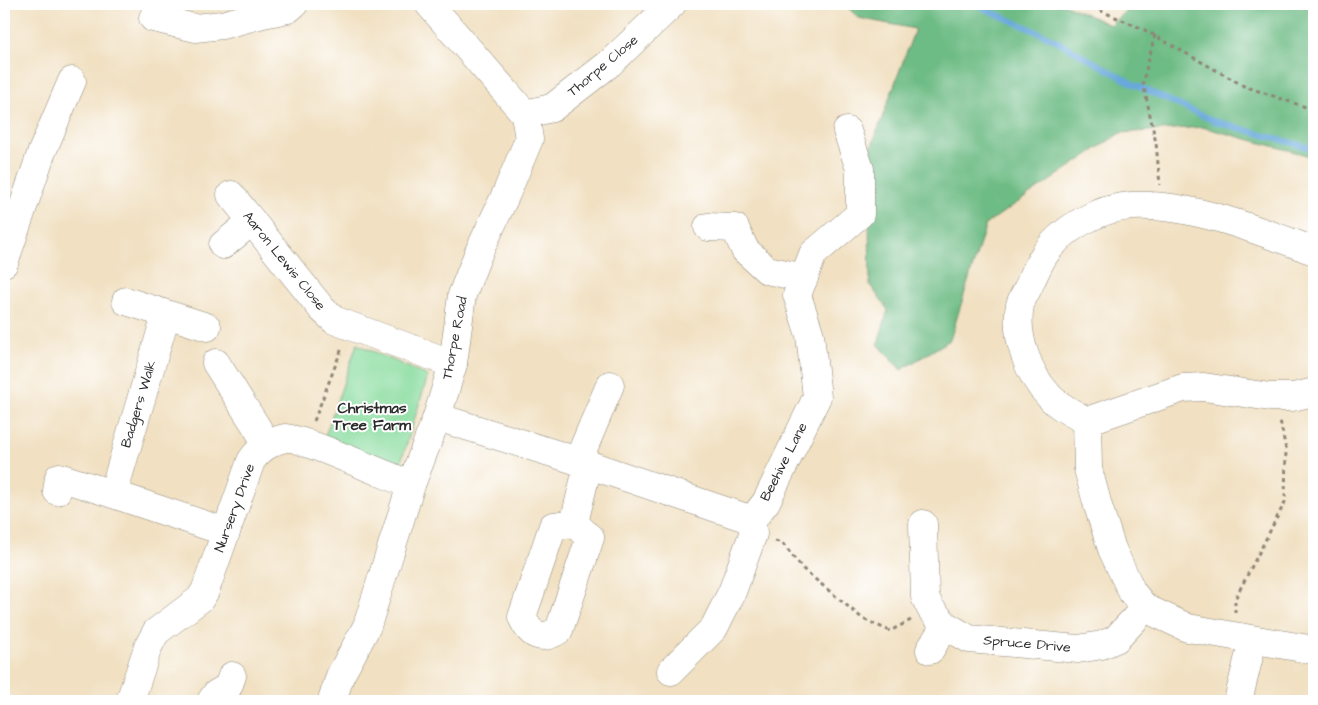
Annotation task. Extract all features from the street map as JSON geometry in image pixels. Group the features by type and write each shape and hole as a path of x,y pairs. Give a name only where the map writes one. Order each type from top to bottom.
{"street":[{"path":"153,18 195,28 222,25 288,9 294,4"},
{"path":"429,4 525,114"},
{"name":"Thorpe Close","path":"525,114 552,108 610,63 672,4"},
{"path":"4,263 41,154 72,81"},
{"name":"Thorpe Road","path":"332,701 340,676 367,626 411,485 437,417 453,364 462,295 529,139 525,114"},
{"name":"Beehive Lane","path":"671,670 714,628 732,592 753,527 817,397 810,335 797,295 813,254 860,214 860,169 847,131"},
{"name":"Aaron Lewis Close","path":"232,195 322,309 334,320 453,364"},
{"path":"1314,250 1245,226 1176,208 1131,206 1105,211 1084,220 1060,237 1043,256 1020,304 1018,324 1022,349 1029,365 1049,397 1086,421 1183,388 1204,387 1276,397 1293,397 1314,392"},
{"path":"224,245 252,221"},
{"path":"708,227 735,228 745,250 766,270 804,278"},
{"path":"126,301 207,327"},
{"name":"Badgers Walk","path":"112,494 166,315"},
{"path":"216,363 230,388 268,445 286,438 411,485"},
{"path":"574,523 583,463 610,385"},
{"path":"437,417 583,463 753,527"},
{"path":"1086,421 1088,469 1098,506 1112,549 1132,592 1145,608 1188,628 1314,650"},
{"name":"Nursery Drive","path":"130,701 148,647 156,632 200,599 205,592 251,461 257,453 268,445"},
{"path":"57,490 59,477 226,532"},
{"path":"923,524 925,597 938,617 930,650"},
{"name":"Spruce Drive","path":"938,617 969,639 1078,648 1102,645 1116,639 1145,608"},
{"path":"1238,701 1243,638"},
{"path":"211,701 216,694 228,687 232,676"}],"path":[{"path":"1085,4 1143,29 1244,86 1314,110"},
{"path":"1151,207 1160,184 1156,143 1144,82 1155,36"},
{"path":"306,444 350,326"},
{"path":"1243,638 1235,599 1285,502 1286,450 1276,397"},
{"path":"753,527 782,543 803,569 863,619 890,630 938,617"}],"green space":[{"path":"844,4 1064,4 1110,25 1130,7 1126,4 1314,4 1314,157 1202,127 1120,133 986,224 950,340 901,370 878,344 888,310 870,285 868,156 915,29 859,18"},
{"path":"357,344 428,376 394,484 319,453"}],"waterway":[{"path":"974,4 1053,39 1135,85 1214,121 1314,149"}],"district":[{"name":"Christmas Tree Farm","path":"372,416"}]}
